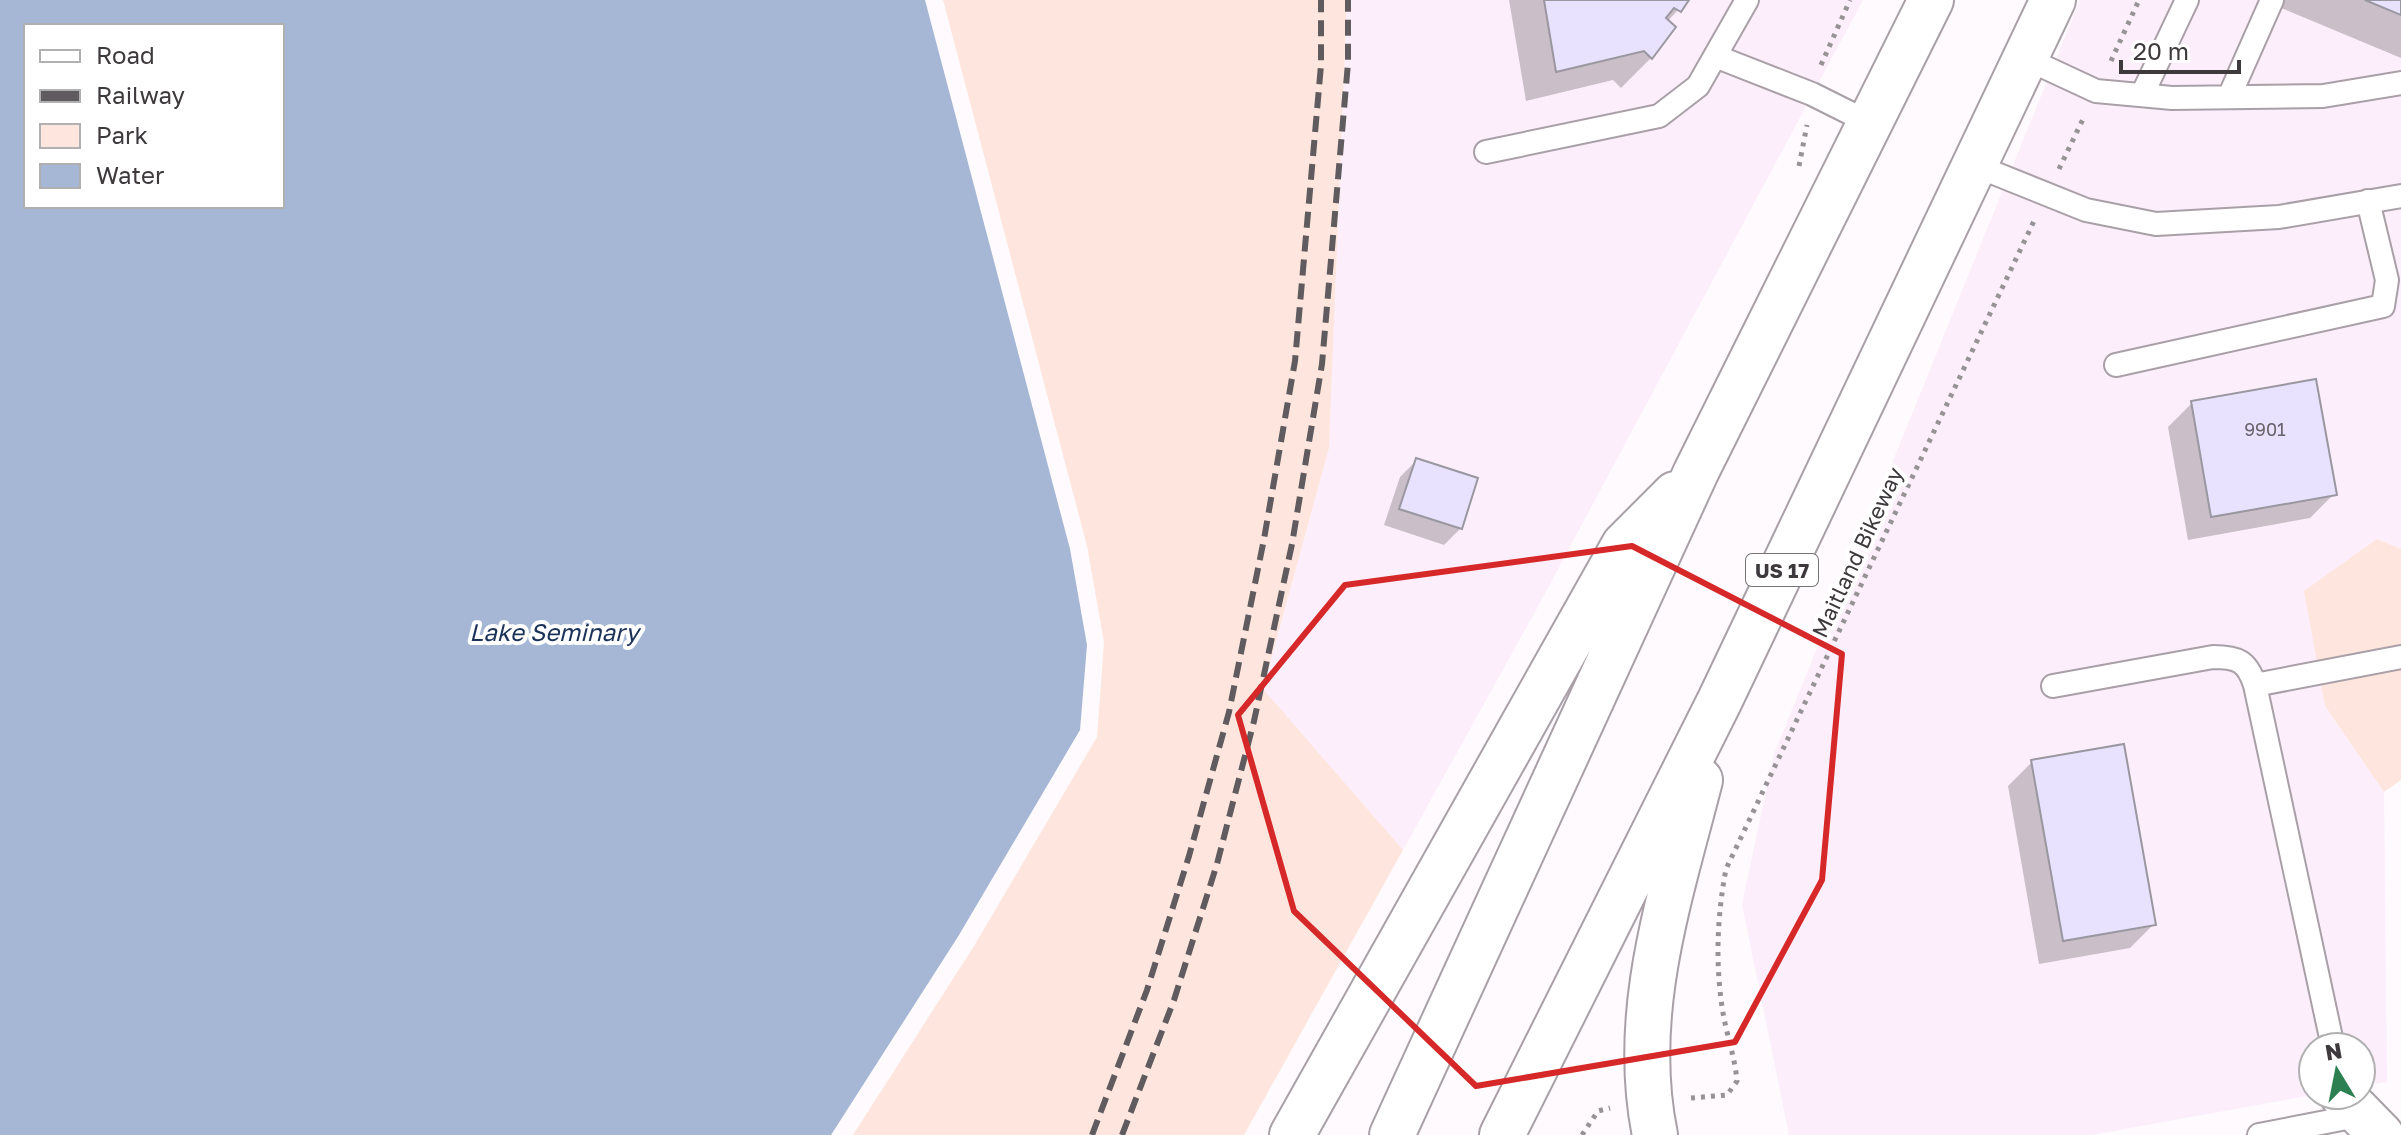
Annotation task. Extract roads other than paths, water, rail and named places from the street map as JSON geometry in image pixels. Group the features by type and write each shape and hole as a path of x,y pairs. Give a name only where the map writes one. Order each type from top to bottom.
{"main road":[{"path":"1392,1135 1696,472 1931,0"},
{"name":"US 17","path":"1502,1135 1720,700 2053,0"},
{"path":"1292,1135 1624,545 1696,472"},
{"path":"1655,1135 1645,1051 1648,999 1659,942 1720,700"}],"lane":[{"path":"1486,152 1659,116 1698,86 1747,0"},
{"path":"2142,95 2187,0"},
{"path":"2229,97 2272,0"},
{"path":"1715,56 1812,94 1870,123"},
{"path":"2025,58 2096,91 2142,95 2323,96 2401,83"},
{"path":"1974,165 2086,210 2156,224 2279,217 2401,196"},
{"path":"2116,365 2383,306 2387,280 2368,201"},
{"path":"2053,686 2213,657 2234,657 2248,667 2255,685 2330,1031"},
{"path":"2255,685 2401,657"},
{"path":"2259,1135 2353,1111"}],"water":[{"name":"Lake Seminary","path":"0,0 925,0 1070,549 1087,645 1080,730 959,935 831,1135 0,1135"}],"railway":[{"path":"1092,1135 1147,990 1189,856 1229,712 1264,539 1295,361 1321,65 1321,0"},
{"path":"1122,1135 1174,1000 1217,864 1254,721 1292,544 1322,364 1348,63 1348,0"}]}
